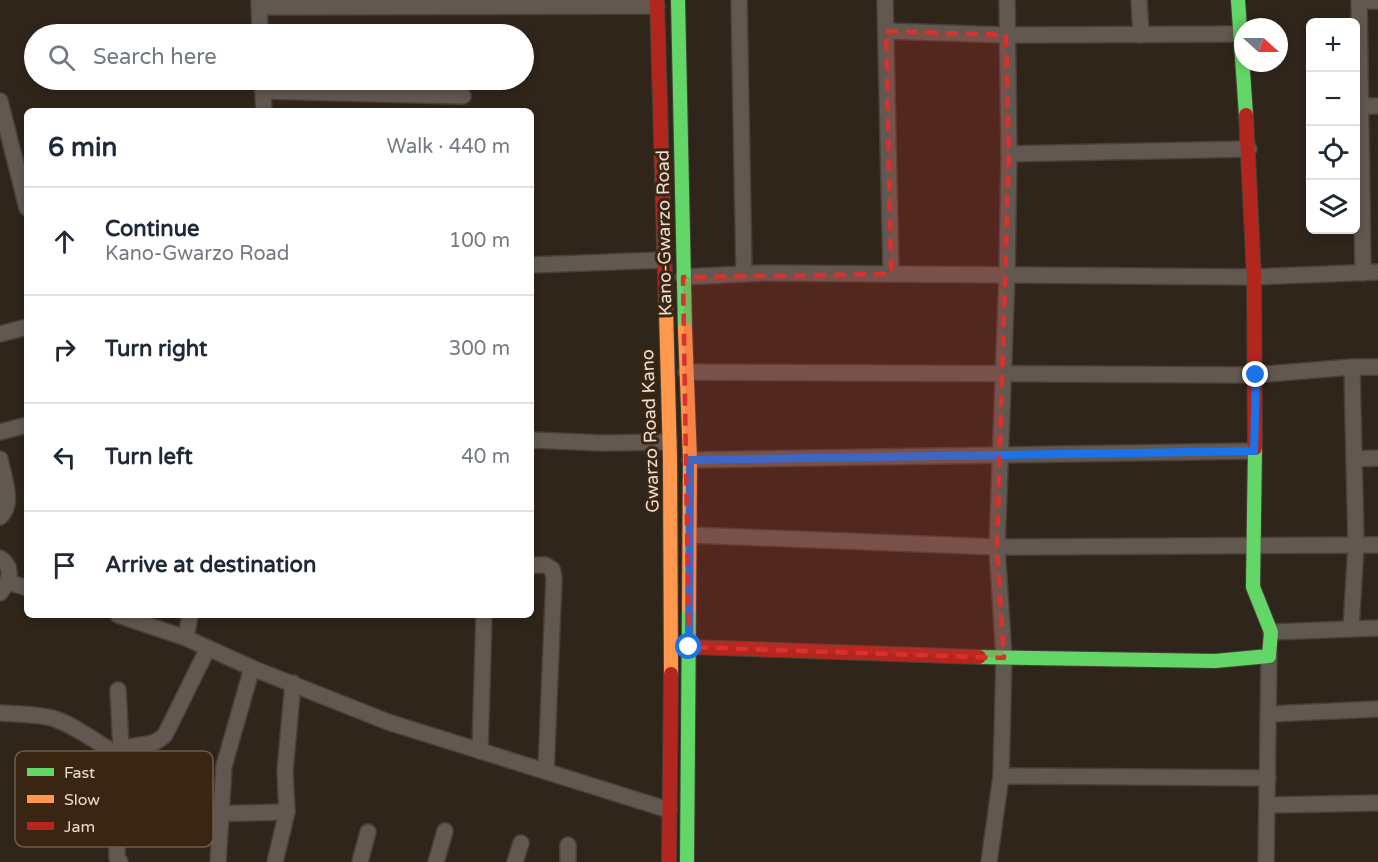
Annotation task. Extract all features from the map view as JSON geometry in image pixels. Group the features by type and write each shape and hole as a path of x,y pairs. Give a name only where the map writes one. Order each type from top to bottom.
{"main road":[{"name":"Kano-Gwarzo Road","path":"678,0 683,277 690,460 687,862"},
{"path":"1238,0 1239,18"},
{"name":"Gwarzo Road Kano","path":"657,3 669,442 671,754 669,862"},
{"path":"689,647 1004,658 1215,661 1269,656 1271,632 1253,587 1256,375 1254,277 1249,149 1242,72"},
{"path":"660,143 681,141"}],"street":[{"path":"739,0 744,274"},
{"path":"885,0 891,274"},
{"path":"990,862 1001,776 1004,658 997,547 1007,274 1009,154 1007,0"},
{"path":"1139,0 1141,35"},
{"path":"1360,72 1359,0 1378,1"},
{"path":"260,24 259,3 657,3"},
{"path":"886,31 1006,35 1234,34"},
{"path":"263,90 264,108"},
{"path":"354,90 463,96"},
{"path":"0,101 6,154 24,200"},
{"path":"683,277 744,274 1254,277 1370,272 1370,180 1360,106 1378,106"},
{"path":"1009,154 1249,149"},
{"path":"534,265 663,260"},
{"path":"0,334 24,328"},
{"path":"1351,629 1356,545 1352,367"},
{"path":"686,372 1256,375 1378,367"},
{"path":"0,432 24,426"},
{"path":"534,440 603,443 669,442"},
{"path":"690,460 1254,451"},
{"path":"1354,459 1378,458"},
{"path":"0,459 8,502 6,512 0,517"},
{"path":"690,535 997,547 1378,545"},
{"path":"0,558 8,565 10,575 4,588 24,588"},
{"path":"534,565 545,565 552,569 554,578 546,771"},
{"path":"127,618 186,638 252,668 388,722 669,810"},
{"path":"186,638 189,618"},
{"path":"480,751 484,618"},
{"path":"1271,632 1378,628"},
{"path":"0,713 53,718 118,751 155,742 165,735 208,648"},
{"path":"1266,862 1269,656"},
{"path":"218,862 224,766 252,668"},
{"path":"275,862 287,812 285,771 293,683"},
{"path":"118,690 118,751"},
{"path":"1269,714 1378,710"},
{"path":"1001,776 1268,778"},
{"path":"1267,805 1378,803"},
{"path":"213,813 287,812"},
{"path":"436,862 445,831"},
{"path":"360,862 368,832"},
{"path":"515,862 520,843"},
{"path":"568,845 568,862"},
{"path":"117,847 117,858 120,862"}],"highlighted area":[{"path":"886,31 1006,35 1009,154 997,547 1004,658 689,647 683,277 891,274"}],"traffic: fast":[{"path":"678,0 685,329"},
{"path":"1238,0 1246,115"},
{"path":"979,657 1215,661 1269,656 1271,632 1253,587 1255,448"},
{"path":"687,862 689,608"}],"traffic: slow":[{"path":"666,310 670,459 671,674"},
{"path":"685,329 690,460 689,608"}],"traffic: jam":[{"path":"657,0 666,310"},
{"path":"1246,115 1254,277 1255,448"},
{"path":"689,647 979,657"},
{"path":"669,862 671,674"}],"route":[{"path":"689,647 690,460 1254,451 1256,375"}]}
